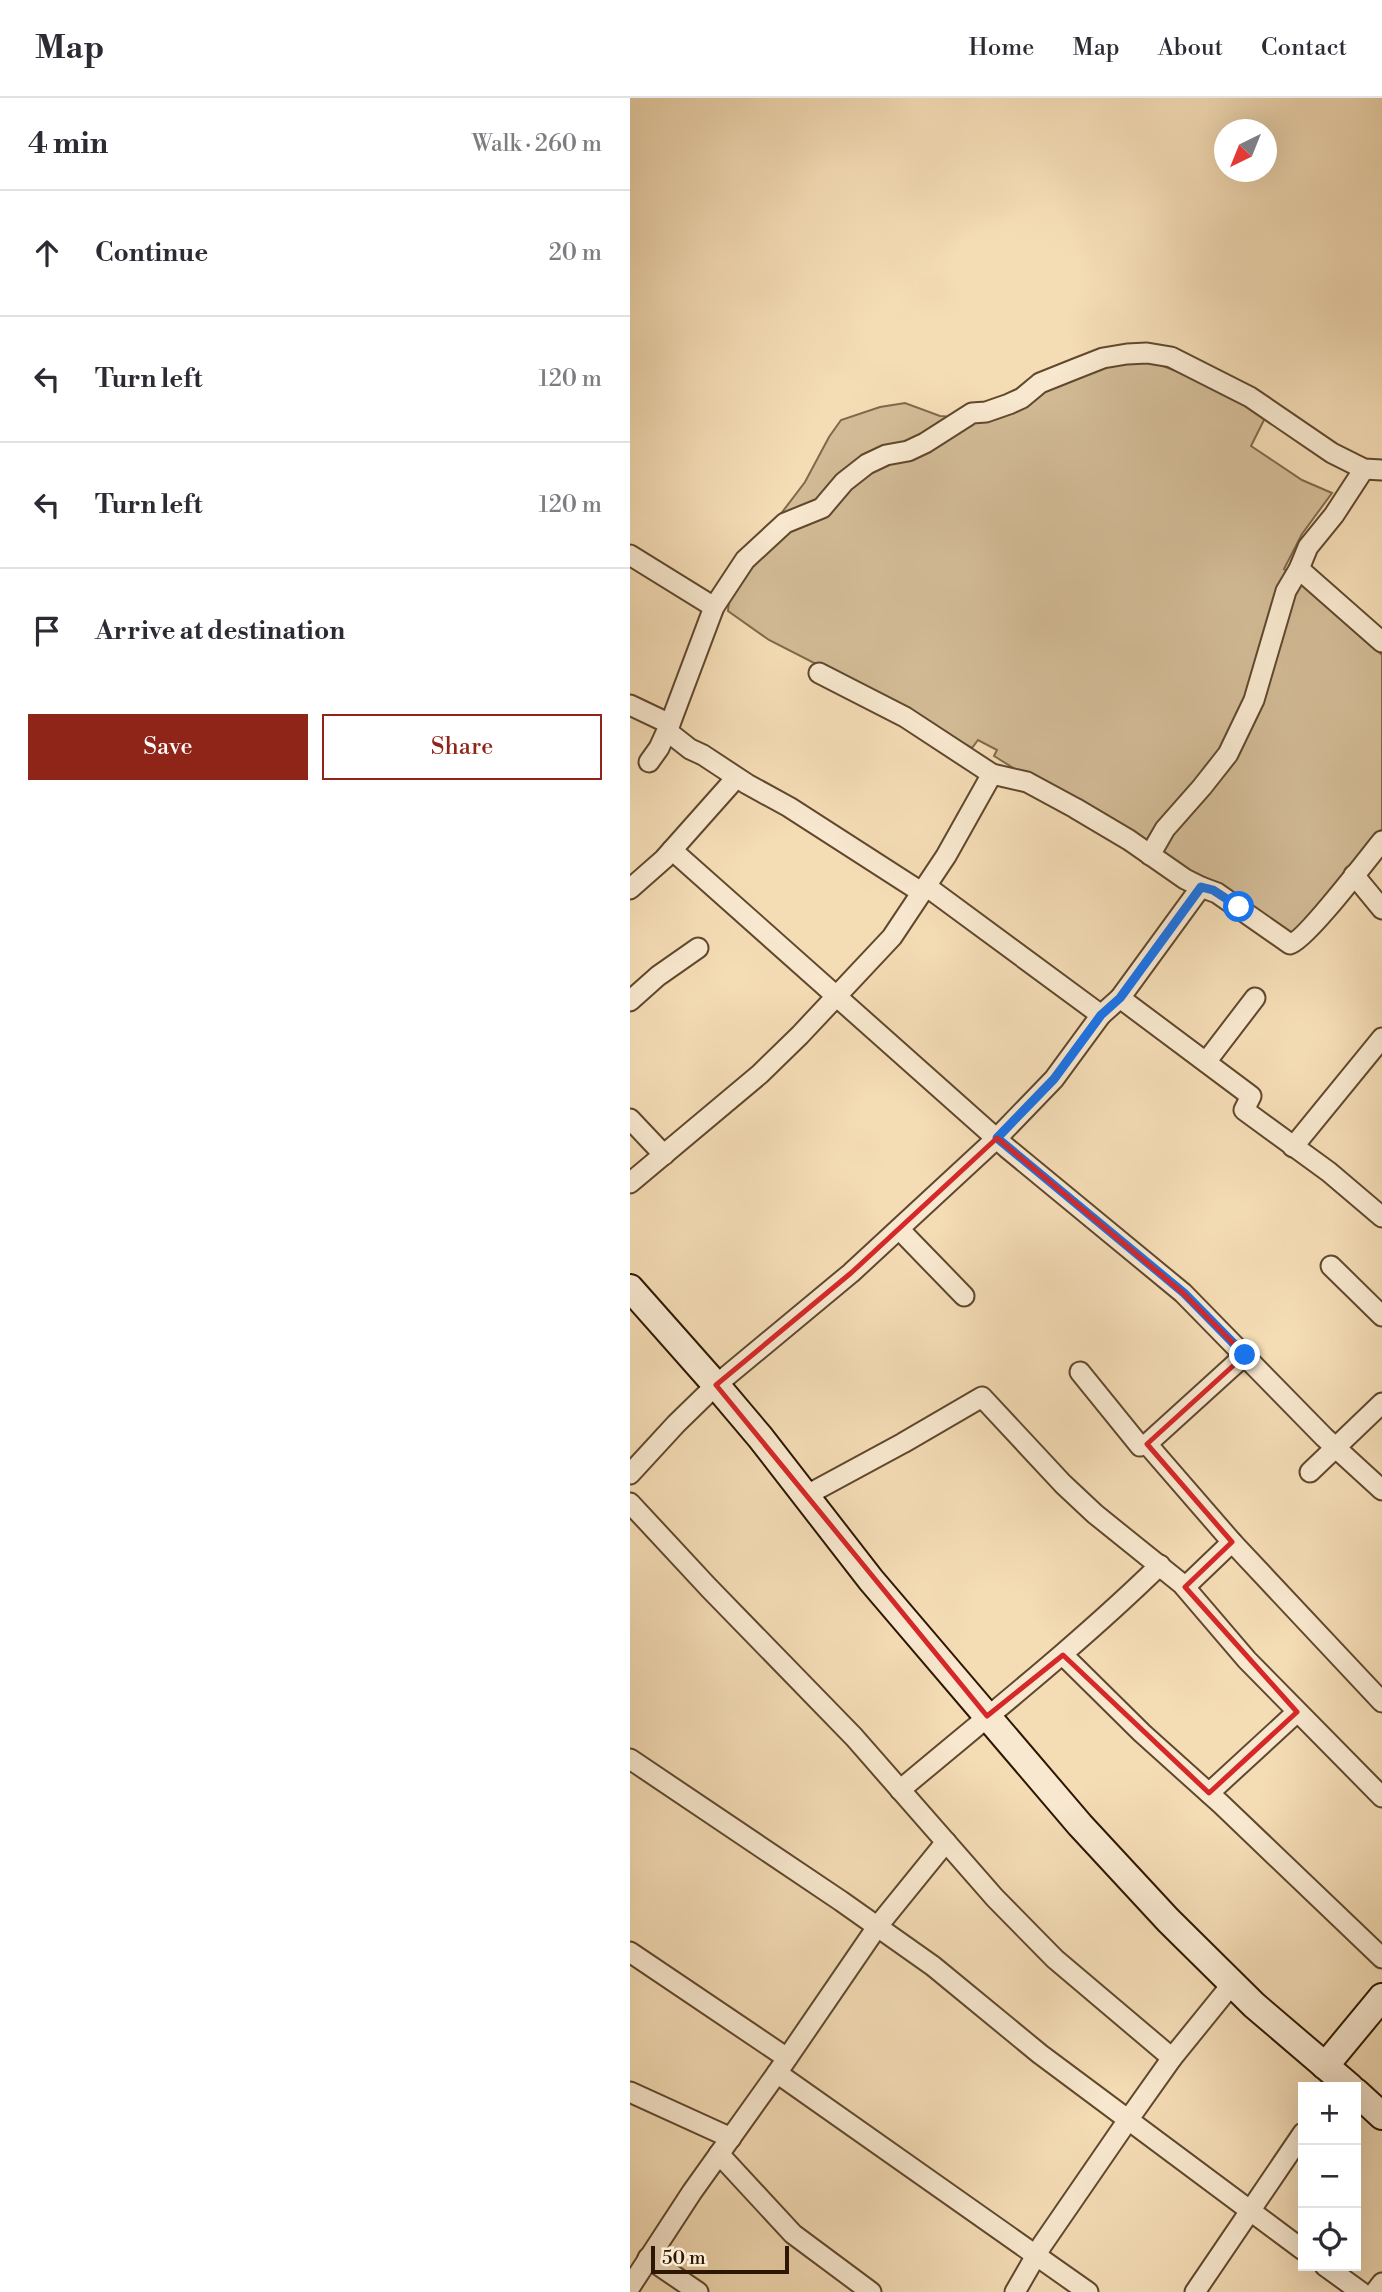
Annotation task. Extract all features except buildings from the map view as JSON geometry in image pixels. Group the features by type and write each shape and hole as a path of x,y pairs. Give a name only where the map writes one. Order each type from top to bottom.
{"street":[{"path":"649,762 669,728 714,607 745,560 785,523 822,508 844,482 867,464 886,455 908,451 972,413 986,412 1010,404 1040,383 1103,358 1147,353 1171,357 1250,397 1332,453 1373,470 1308,547 1286,591 1254,700 1228,754 1166,829 1150,855"},
{"path":"630,555 714,607"},
{"path":"1299,569 1382,642"},
{"path":"819,673 905,717 992,774 1027,782 1075,808 1201,887 1217,893 1293,944 1382,841"},
{"path":"630,705 669,728 690,749 736,778 924,889 1101,1015"},
{"path":"630,1183 760,1074 892,937 946,856 992,774"},
{"path":"630,889 672,850 736,778"},
{"path":"672,850 997,1138 1184,1293 1382,1490"},
{"path":"1354,875 1382,909"},
{"path":"630,1474 716,1385 851,1273 997,1138 1054,1079 1101,1015 1120,998 1201,887"},
{"path":"630,1001 658,976 698,948"},
{"path":"1120,998 1251,1096 1244,1110 1329,1172 1382,1217"},
{"path":"1206,1062 1255,998"},
{"path":"1293,1147 1382,1038"},
{"path":"630,1119 664,1155"},
{"path":"899,1229 964,1296"},
{"path":"1331,1266 1382,1316"},
{"path":"630,1288 716,1385 871,1580 1080,1825 1232,1984 1341,2082 1382,1997"},
{"path":"1080,1371 1140,1446 1147,1444 1245,1355"},
{"path":"805,1496 982,1397 1094,1514 1185,1587 1247,1660 1382,1797"},
{"path":"1310,1472 1382,1403"},
{"path":"1147,1444 1232,1542 1382,1702"},
{"path":"630,1503 854,1737 995,1898 1055,1959 1172,2058"},
{"path":"1185,1587 1232,1542"},
{"path":"900,1790 1063,1655 1160,1565"},
{"path":"1063,1655 1142,1733 1382,1958"},
{"path":"1209,1793 1297,1712"},
{"path":"630,1759 933,1966 1041,2054 1298,2246"},
{"path":"630,2287 877,1927 946,1842"},
{"path":"630,1952 1088,2292"},
{"path":"1015,2292 1128,2120 1172,2058 1232,1984"},
{"path":"630,2092 731,2138"},
{"path":"1361,2099 1382,2116"},
{"path":"1195,2292 1298,2140"},
{"path":"719,2154 793,2234 869,2291"},
{"path":"648,2258 698,2292"},
{"path":"1332,2271 1361,2292"},
{"path":"1375,2292 1382,2283"}],"highlighted area":[{"path":"997,1138 1183,1293 1245,1355 1147,1444 1232,1542 1185,1587 1297,1712 1209,1793 1063,1655 987,1716 716,1385 851,1273"}],"shaded area":[{"path":"1126,360 1148,360 1191,377 1266,416 1251,446 1302,480 1332,493 1302,534 1284,569 1329,604 1382,655 1382,829 1291,940 994,756 997,750 978,740 972,748 769,640 728,611 729,601 764,536 805,482 841,420 880,407 905,403 940,416 981,419 1045,386"}],"route":[{"path":"1239,907 1213,890 1201,887 1120,998 1101,1015 1054,1079 997,1138 1184,1293 1245,1355"}]}
